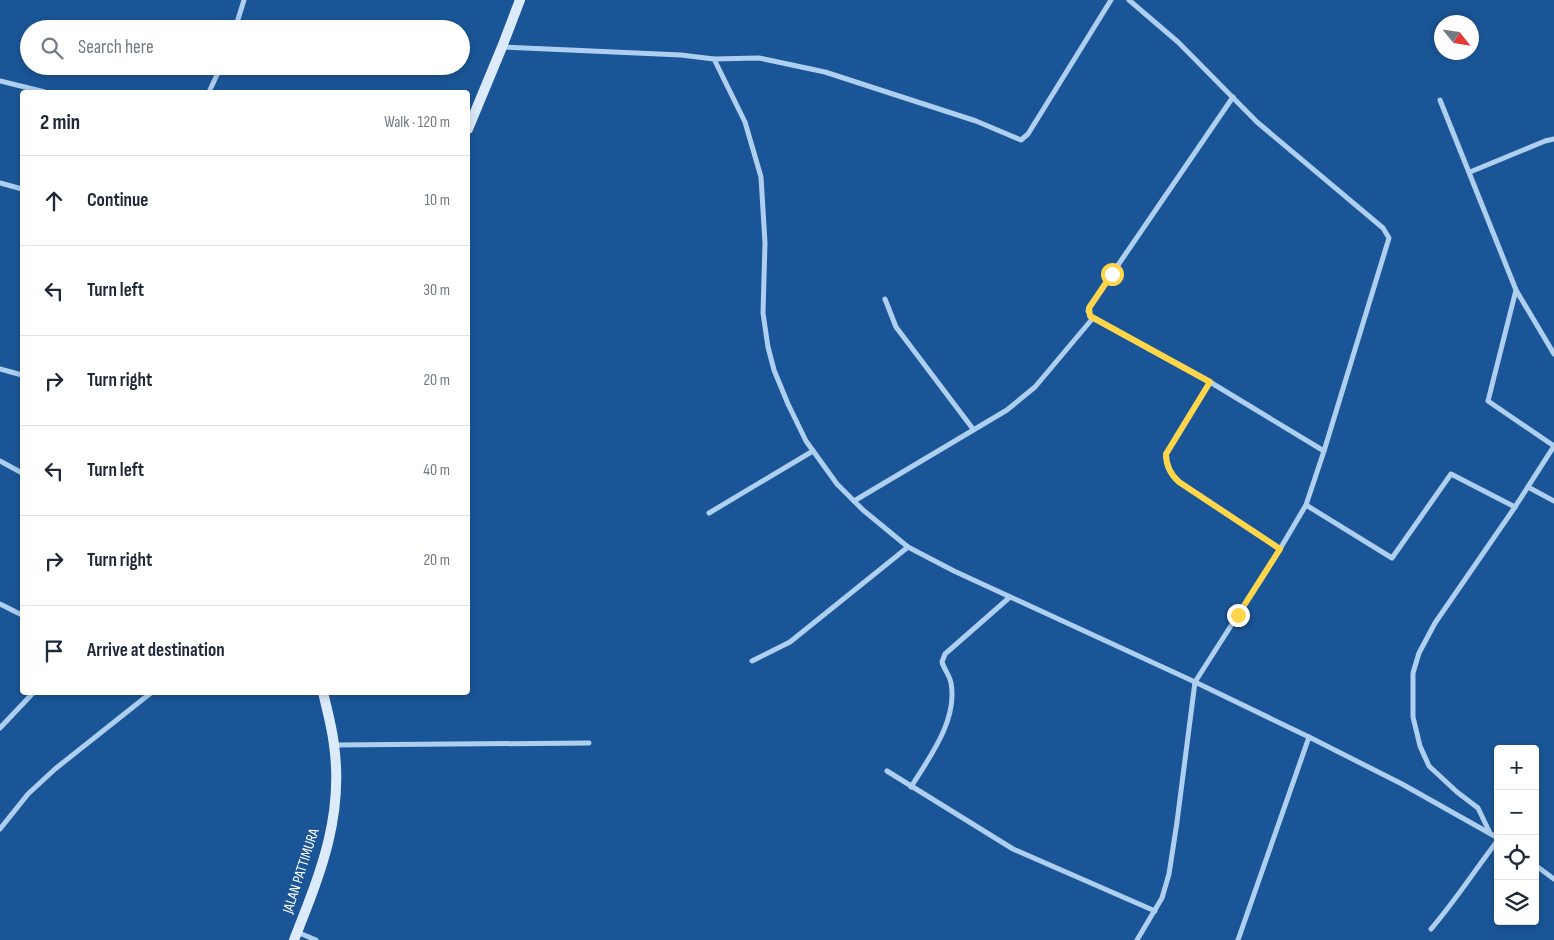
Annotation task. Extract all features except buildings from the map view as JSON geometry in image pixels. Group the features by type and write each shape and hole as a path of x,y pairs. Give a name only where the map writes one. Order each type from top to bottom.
{"street":[{"path":"238,20 244,0"},
{"path":"470,124 520,0"},
{"path":"502,48 681,55 714,59 759,58 825,72 976,121 1021,140 1028,134 1111,0"},
{"path":"1129,0 1178,42 1257,122 1383,228 1389,236 1306,505 1195,682 1178,822 1169,874 1162,898 1137,940"},
{"path":"714,59 746,122 760,177 764,243 763,314 774,370 806,441 837,484 854,501 908,547 954,572 1195,682 1308,737 1402,784 1494,836"},
{"path":"211,90 217,75"},
{"path":"0,82 36,90"},
{"path":"1233,97 1088,311 1093,318 1210,382 1324,451"},
{"path":"1440,100 1516,290 1554,354"},
{"path":"1470,172 1554,139"},
{"path":"0,183 20,188"},
{"path":"1490,832 1478,808 1456,792 1429,766 1420,746 1413,717 1413,673 1419,653 1435,623 1515,507 1554,446 1488,401 1516,290"},
{"path":"885,299 896,328 973,429"},
{"path":"854,501 1007,410 1035,387 1093,318"},
{"path":"0,369 20,374"},
{"path":"1210,382 1166,454 1168,468 1179,482 1280,549"},
{"path":"709,513 813,452"},
{"path":"0,461 20,472"},
{"path":"1306,505 1392,558 1452,474 1515,507"},
{"path":"1528,487 1554,501"},
{"path":"752,662 790,642 908,547"},
{"path":"911,787 948,720 952,696 951,682 942,662 945,654 1010,597"},
{"path":"0,604 20,614"},
{"path":"0,728 31,695"},
{"path":"0,829 28,794 55,769 148,695"},
{"name":"JALAN PATTIMURA","path":"295,936 328,846 335,810 336,773 334,745 324,695"},
{"path":"1238,940 1308,737"},
{"path":"334,745 589,743"},
{"path":"886,771 1013,849 1155,911"},
{"path":"1431,929 1456,900 1494,844"},
{"path":"1539,868 1554,879"},
{"path":"295,936 316,940"}],"route":[{"path":"1112,274 1089,308 1090,316 1210,382 1166,454 1166,461 1172,475 1179,482 1280,549 1238,615"}]}
